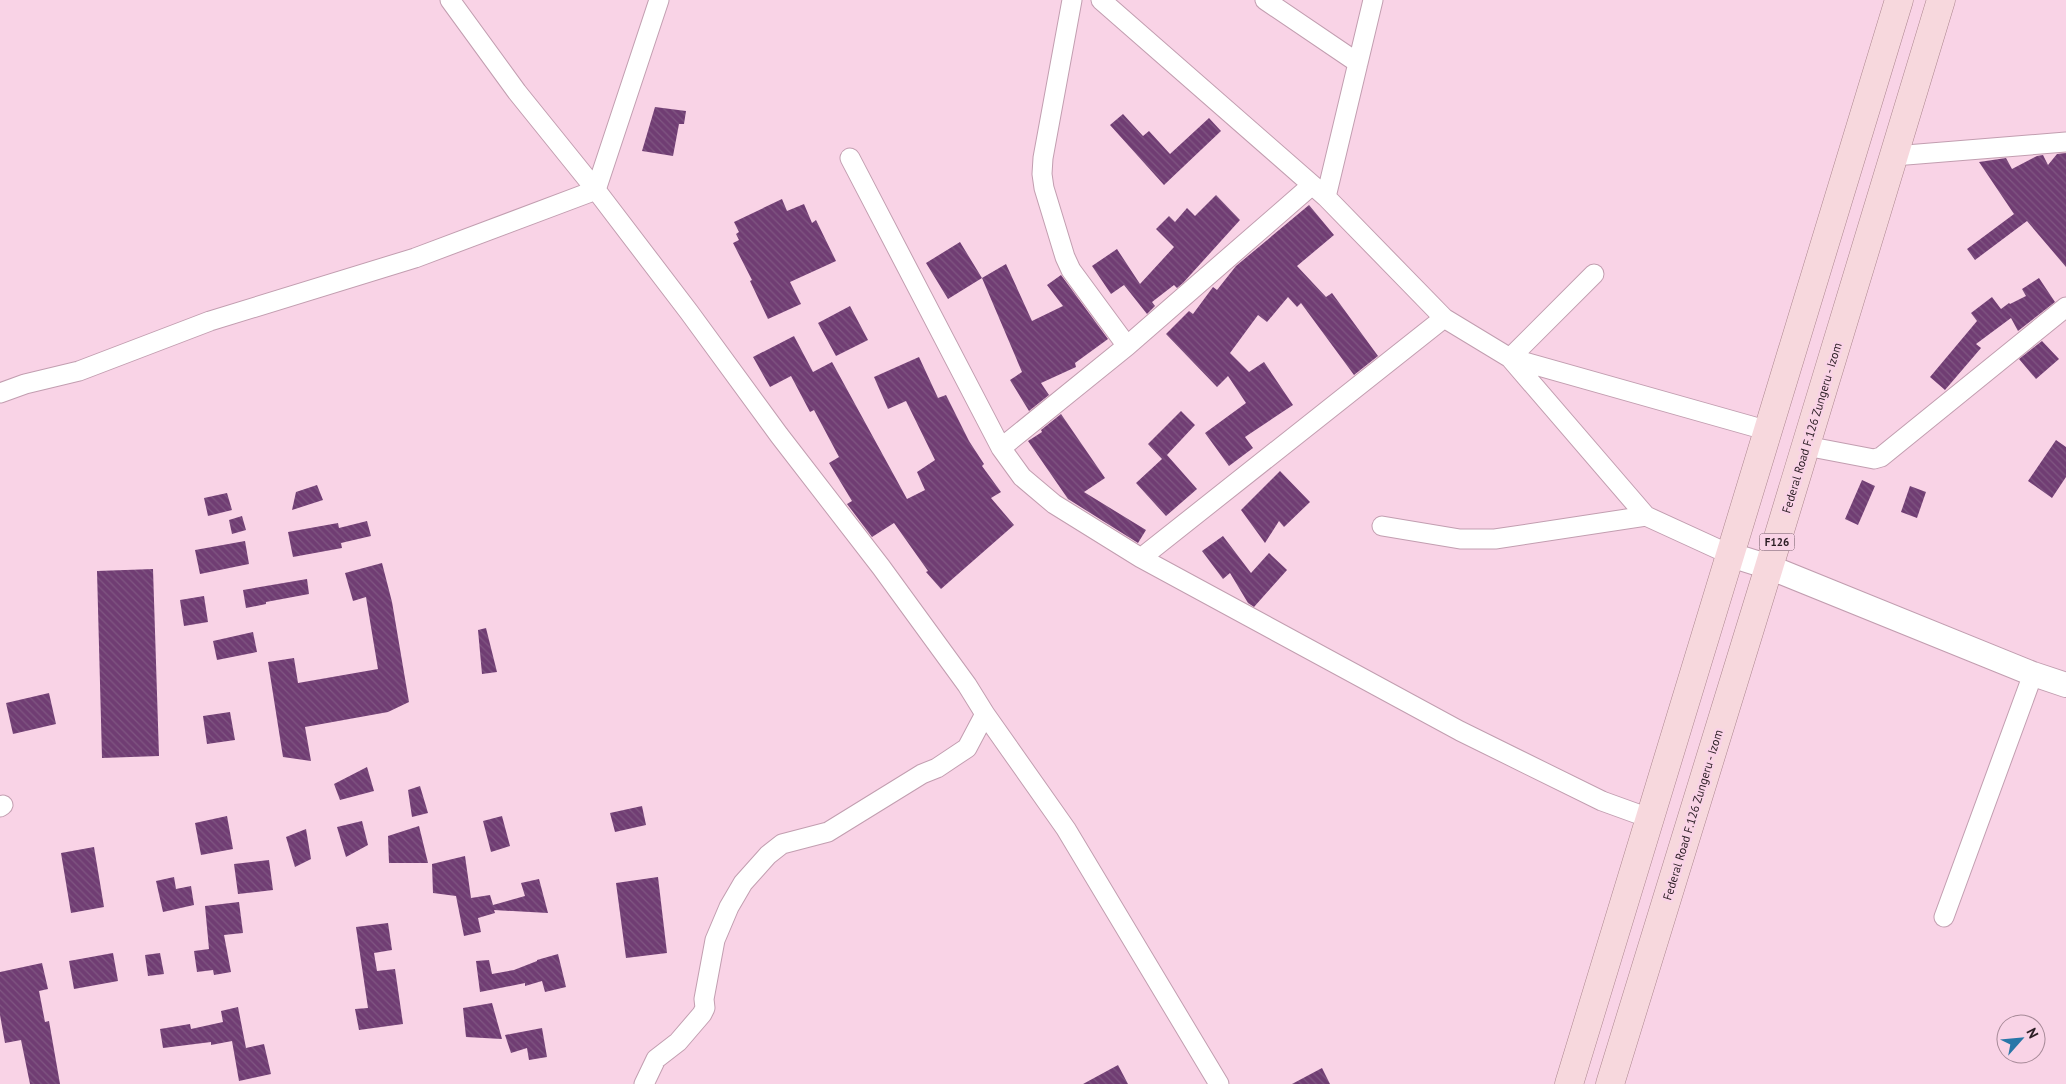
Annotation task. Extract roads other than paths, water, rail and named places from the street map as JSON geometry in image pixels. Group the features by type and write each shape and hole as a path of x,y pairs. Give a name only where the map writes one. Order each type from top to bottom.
{"main road":[{"path":"1569,1084 1769,431 1898,0"},
{"name":"Federal Road F.126 Zungeru - Izom","path":"1610,1084 1806,446 1940,0"}],"street":[{"path":"450,0 517,92 596,190 689,312 779,436 849,527 882,566 968,685 985,714 1066,829 1219,1084"},
{"path":"596,190 659,0"},
{"path":"1072,0 1043,158 1044,188 1065,257 1071,270 1127,346"},
{"path":"1101,0 1319,191 1444,318 1510,358 1769,431"},
{"path":"1266,0 1358,63"},
{"path":"1001,448 1319,191 1358,63 1373,0"},
{"path":"1894,156 2066,142"},
{"path":"850,158 1001,448 1022,477 1054,504 1141,558 1460,731 1602,800 1649,818"},
{"path":"0,393 25,384 79,371 210,321 415,258 596,190"},
{"path":"1510,358 1594,274"},
{"path":"1806,446 1874,459 1881,457 2066,307"},
{"path":"1141,558 1444,318"},
{"path":"1510,358 1646,516 1731,555 1769,567 2033,674 2066,685"},
{"path":"1382,526 1460,539 1496,539 1646,516"},
{"path":"1944,917 2033,674"},
{"path":"644,1084 656,1059 678,1042 702,1014 705,1008 704,999 715,940 729,907 743,883 768,855 782,844 828,832 922,774 937,768 967,748 985,714"}]}
